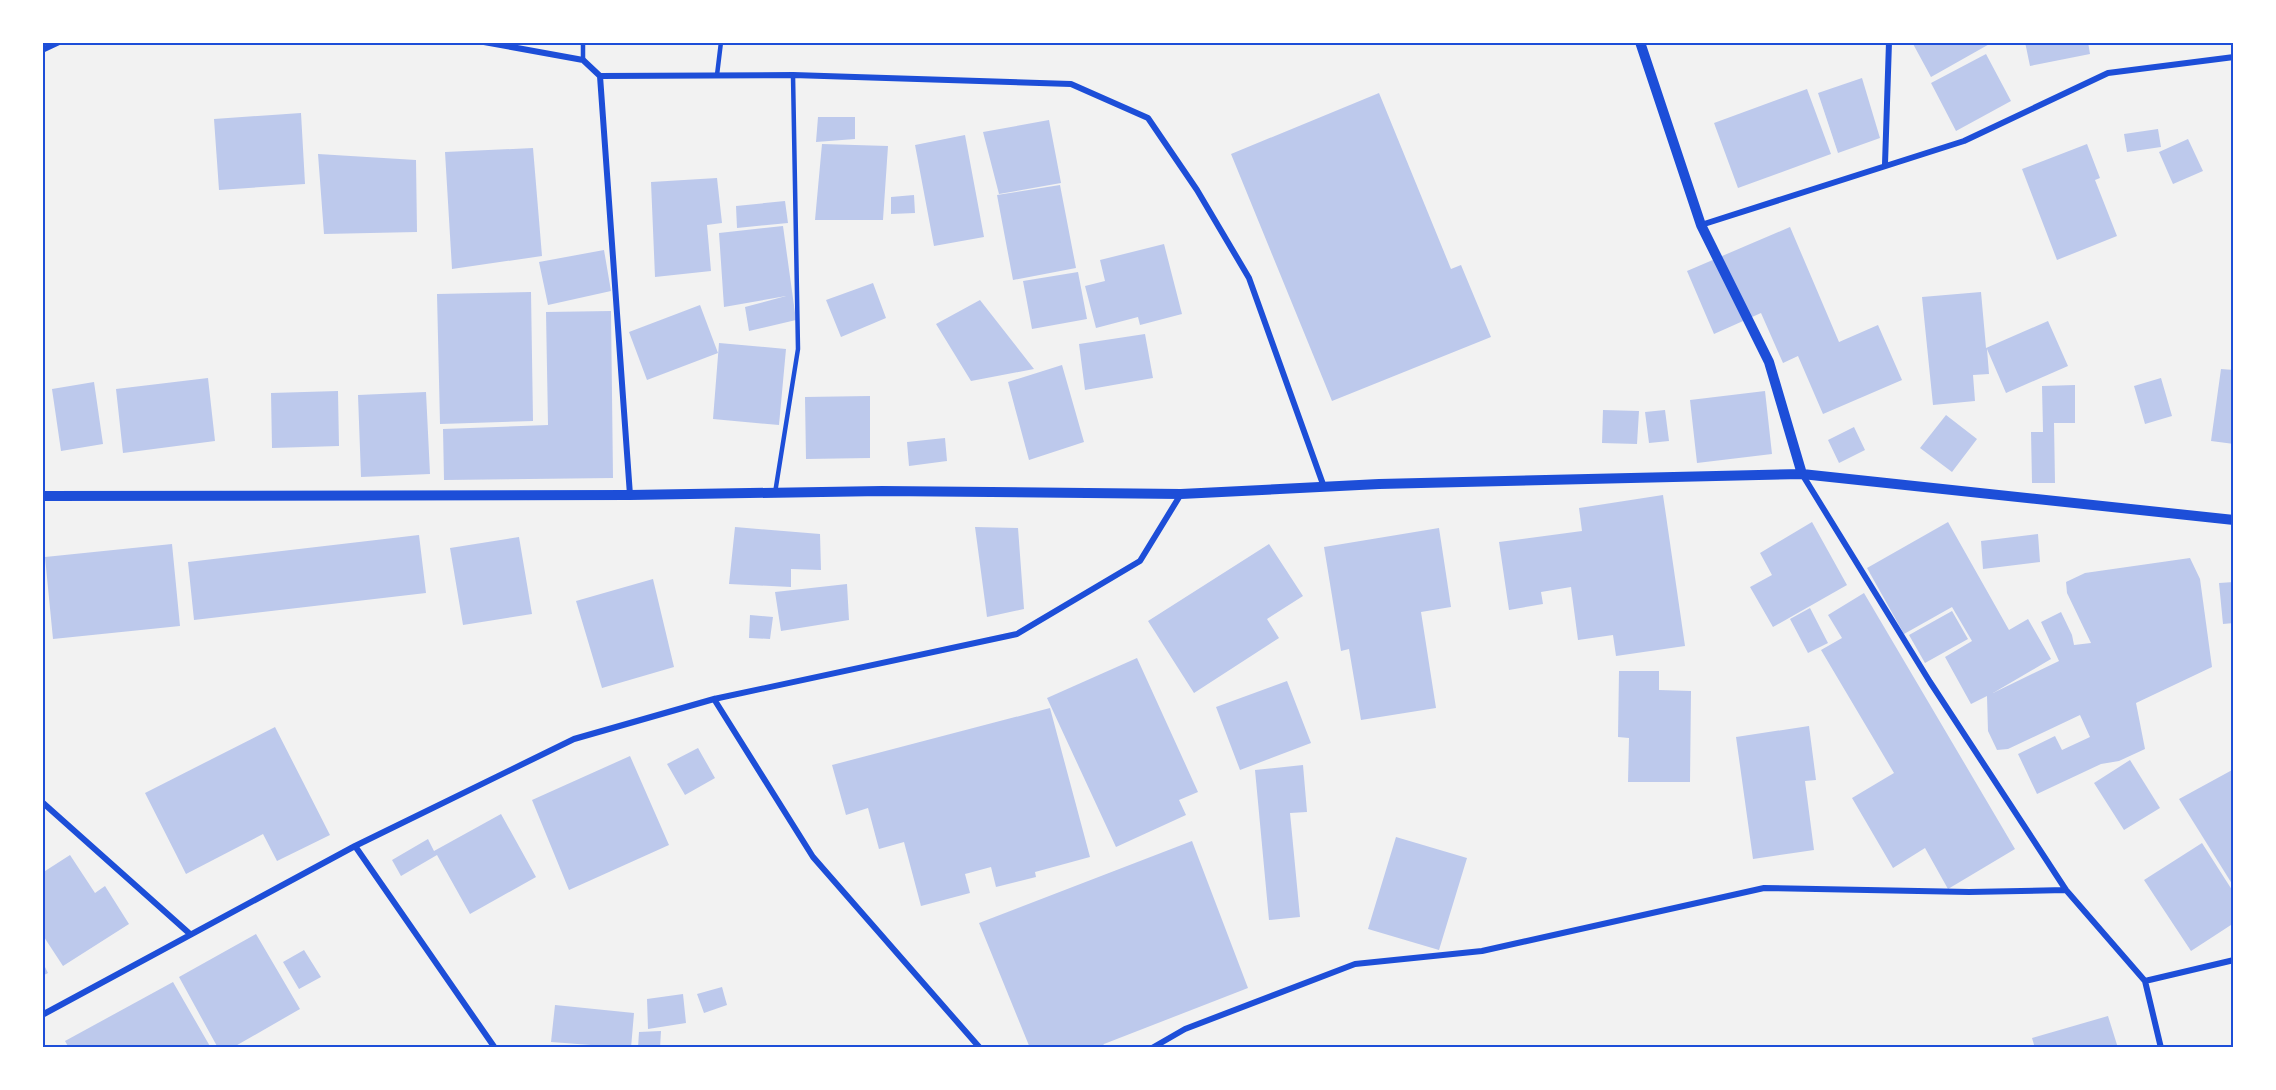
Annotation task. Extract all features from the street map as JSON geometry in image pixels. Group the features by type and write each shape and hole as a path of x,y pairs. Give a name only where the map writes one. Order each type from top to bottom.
{"street":[{"path":"42,50 59,42"},
{"path":"484,42 583,60 600,76 630,495"},
{"path":"1640,42 1701,225 1769,362 1802,474 1930,682 2066,890 2145,981 2162,1048"},
{"path":"1885,164 1889,42"},
{"path":"1701,225 1885,164 1964,141 2108,73 2234,57"},
{"path":"600,76 793,75 1071,84 1148,118 1197,190 1249,278 1324,487"},
{"path":"42,496 1181,494 1324,487 1802,474 2234,520"},
{"path":"42,1015 355,846 574,739 714,699 1017,634 1140,561 1181,494"},
{"path":"714,699 813,857 980,1048"},
{"path":"42,802 190,934"},
{"path":"355,846 495,1048"},
{"path":"1152,1048 1185,1029 1355,964 1482,951 1764,888 1969,892 2066,890"},
{"path":"2145,981 2234,960"}],"lane":[{"path":"583,42 583,60"},
{"path":"717,75 721,42"},
{"path":"775,493 798,350 793,75"}],"building":[{"path":"1912,42 1993,42 1931,77"},
{"path":"2025,42 2088,42 2090,54 2030,66"},
{"path":"1986,54 2011,101 1956,131 1931,83"},
{"path":"1862,78 1880,138 1838,153 1818,93"},
{"path":"1807,89 1831,154 1738,188 1714,123"},
{"path":"1379,93 1451,269 1461,265 1491,337 1332,401 1231,154"},
{"path":"301,113 305,184 219,190 214,119"},
{"path":"818,117 855,117 855,139 816,142"},
{"path":"1049,120 1061,183 999,194 983,132"},
{"path":"2158,129 2161,147 2127,152 2124,134"},
{"path":"965,135 984,237 934,246 915,145"},
{"path":"2188,139 2203,171 2173,184 2159,152"},
{"path":"822,144 888,146 883,220 815,220"},
{"path":"2087,144 2100,178 2095,180 2117,236 2057,260 2022,169"},
{"path":"533,148 542,256 452,269 445,152"},
{"path":"318,154 416,160 417,232 324,234"},
{"path":"717,178 722,223 707,225 711,271 655,277 651,182"},
{"path":"1060,185 1076,268 1013,280 997,195"},
{"path":"914,195 915,213 891,214 891,197"},
{"path":"785,201 788,223 737,228 736,206"},
{"path":"783,226 796,320 749,331 745,307 786,296 724,307 719,233"},
{"path":"1790,227 1839,342 1878,325 1902,380 1823,414 1798,356 1783,363 1761,313 1714,334 1687,271"},
{"path":"1164,244 1182,314 1140,325 1138,317 1096,328 1085,286 1105,281 1100,260"},
{"path":"604,250 611,291 548,305 539,262"},
{"path":"1078,272 1087,319 1032,329 1023,281"},
{"path":"873,283 886,318 841,337 826,300"},
{"path":"531,292 533,421 440,424 437,294"},
{"path":"1981,292 1986,348 2048,321 2068,366 2006,393 1987,349 1989,374 1973,375 1975,401 1933,405 1922,297"},
{"path":"980,300 1034,369 971,381 936,324"},
{"path":"700,305 718,353 647,380 629,332"},
{"path":"611,311 613,478 444,480 443,429 548,425 546,312"},
{"path":"1145,334 1153,378 1085,390 1079,344"},
{"path":"719,343 786,349 779,425 713,419"},
{"path":"1062,365 1084,442 1029,460 1008,382"},
{"path":"2221,369 2234,370 2234,444 2211,441"},
{"path":"208,378 215,441 123,453 116,389"},
{"path":"2161,378 2172,416 2145,424 2134,386"},
{"path":"94,382 103,444 61,451 52,389"},
{"path":"2075,385 2075,423 2054,423 2055,483 2032,483 2031,432 2043,432 2042,386"},
{"path":"338,391 339,446 272,448 271,393"},
{"path":"1765,391 1772,454 1697,463 1690,400"},
{"path":"426,392 430,474 361,477 358,395"},
{"path":"870,396 870,458 806,459 805,397"},
{"path":"1603,410 1639,411 1637,444 1602,443"},
{"path":"1665,410 1669,441 1649,443 1645,412"},
{"path":"1946,415 1977,439 1952,472 1920,448"},
{"path":"1854,427 1865,450 1839,463 1828,440"},
{"path":"945,438 947,461 909,466 907,442"},
{"path":"1663,495 1685,646 1616,656 1613,635 1578,640 1571,587 1541,592 1543,604 1509,610 1499,542 1582,531 1579,508"},
{"path":"1812,522 1847,585 1773,627 1750,587 1772,575 1760,553"},
{"path":"1948,522 2009,630 2028,619 2051,659 1993,693 2059,661 2041,622 2061,612 2072,635 2074,645 2091,643 2067,593 2066,582 2085,573 2190,558 2200,579 2212,667 2136,703 2145,749 2119,761 2101,764 2037,794 2018,754 2055,736 2062,750 2090,737 2080,715 2008,749 1997,750 1988,731 1987,696 1971,704 1945,657 1972,641 1952,607 1904,634 1867,568"},
{"path":"735,527 820,534 821,570 791,569 791,587 729,584"},
{"path":"975,527 1018,528 1024,609 987,617"},
{"path":"1439,528 1451,607 1421,612 1436,708 1361,720 1349,649 1341,651 1324,547"},
{"path":"2038,534 2040,562 1983,569 1981,541"},
{"path":"419,535 426,593 194,620 188,562"},
{"path":"519,537 532,614 463,625 450,548"},
{"path":"172,544 180,626 53,639 45,557"},
{"path":"1269,544 1303,596 1267,619 1279,638 1194,693 1148,621"},
{"path":"653,579 674,667 602,688 576,601"},
{"path":"2234,582 2234,623 2223,624 2219,583"},
{"path":"847,584 849,620 781,631 775,592"},
{"path":"1864,593 2015,849 1948,889 1925,848 1893,868 1852,798 1894,773 1821,650 1842,638 1828,615"},
{"path":"1810,608 1828,643 1808,653 1790,619"},
{"path":"1952,611 1968,639 1925,663 1909,635"},
{"path":"750,615 773,617 770,639 749,638"},
{"path":"1137,658 1198,792 1179,800 1186,815 1116,847 1047,698"},
{"path":"1619,671 1659,671 1659,690 1691,691 1690,782 1628,782 1629,738 1618,737"},
{"path":"1287,681 1311,743 1240,770 1216,707"},
{"path":"1050,708 1090,857 1035,872 1036,877 996,887 991,867 965,874 970,893 921,906 904,842 879,849 868,808 846,815 832,765"},
{"path":"1809,726 1816,780 1805,781 1814,850 1753,859 1736,737"},
{"path":"275,727 330,835 277,861 263,834 186,874 145,793"},
{"path":"698,748 715,778 685,795 667,764"},
{"path":"630,756 669,845 569,890 532,800"},
{"path":"2130,760 2160,808 2124,830 2094,783"},
{"path":"1303,765 1307,812 1290,813 1300,917 1269,920 1255,770"},
{"path":"2234,769 2234,887 2179,799"},
{"path":"501,814 536,877 470,914 437,855 401,876 392,860 428,839 434,851"},
{"path":"1396,837 1467,858 1439,950 1368,929"},
{"path":"1192,841 1248,988 1104,1044 1101,1048 1030,1048 979,923"},
{"path":"2202,843 2234,893 2234,923 2191,951 2144,880"},
{"path":"70,855 95,893 105,886 129,924 63,966 42,934 42,873"},
{"path":"256,934 300,1009 232,1048 218,1048 179,977"},
{"path":"304,950 321,977 299,989 283,962"},
{"path":"42,961 48,973 42,976"},
{"path":"173,982 211,1048 69,1048 65,1041"},
{"path":"722,987 727,1005 704,1013 697,994"},
{"path":"683,994 686,1023 648,1029 647,999"},
{"path":"555,1005 634,1013 631,1048 551,1042"},
{"path":"2108,1016 2118,1048 2035,1048 2032,1038"},
{"path":"661,1031 660,1048 638,1048 639,1032"}]}
